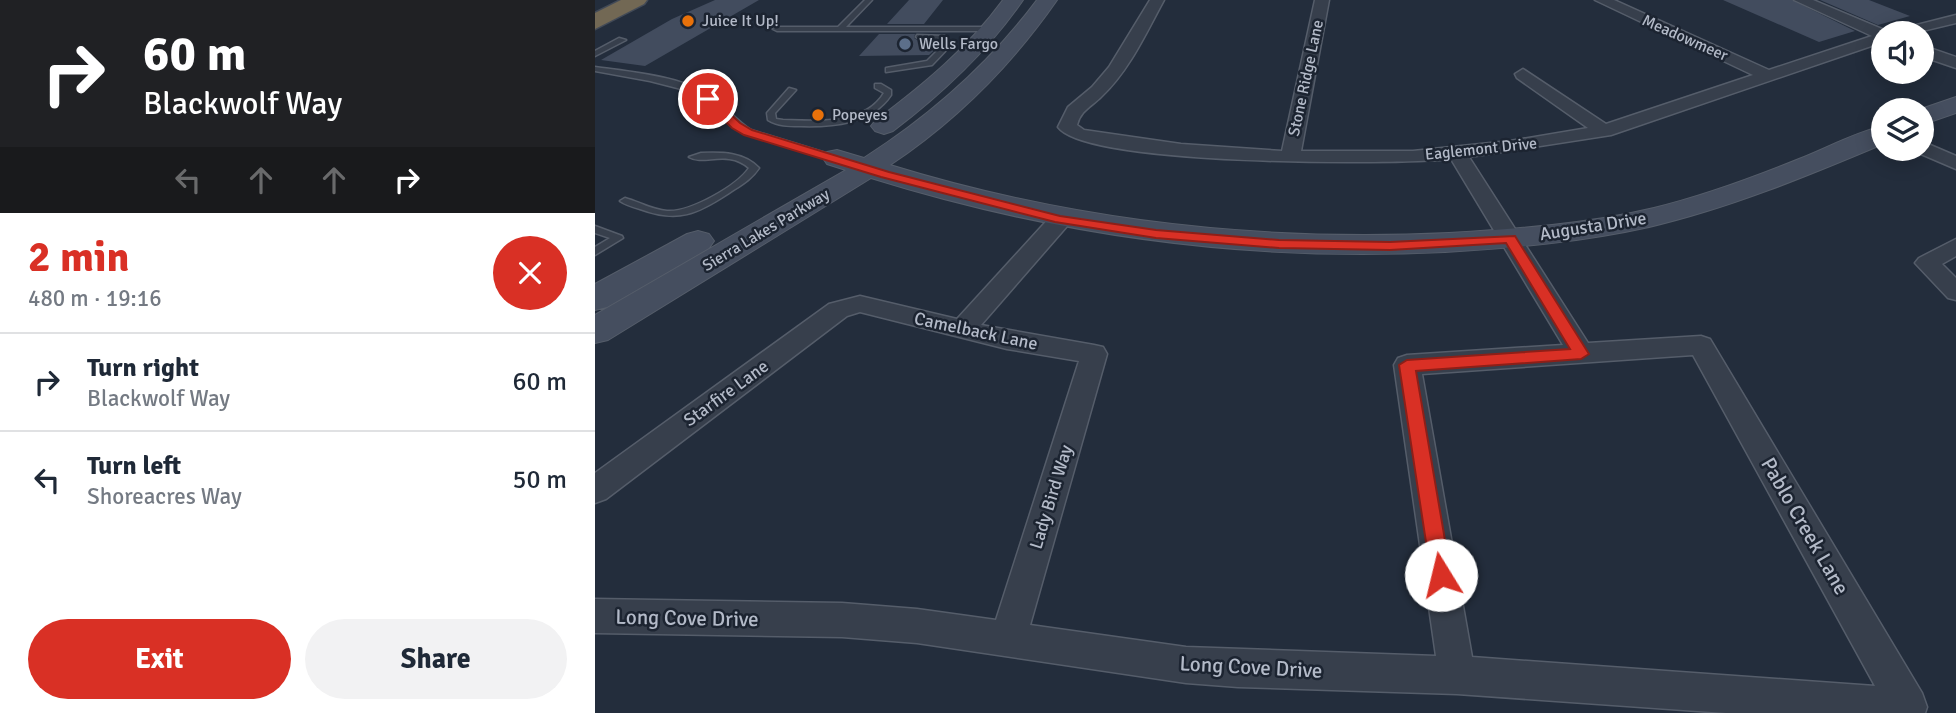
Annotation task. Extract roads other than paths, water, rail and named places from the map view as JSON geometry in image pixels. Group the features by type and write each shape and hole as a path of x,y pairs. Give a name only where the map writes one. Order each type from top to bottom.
{"highway":[{"path":"595,22 637,0"}],"street":[{"name":"Sierra Lakes Parkway","path":"595,299 837,158 936,85 968,56 1013,0"},
{"name":"Sierra Lakes Parkway","path":"595,331 866,168 941,114 986,74 1030,26 1047,0"},
{"name":"Eaglemont Drive","path":"1157,0 1098,91 1070,114 1067,127 1079,135 1181,150 1290,157 1413,157 1457,153 1552,141 1604,131 1871,40"},
{"name":"Stone Ridge Lane","path":"1290,157 1322,0"},
{"name":"Meadowmeer","path":"1602,0 1769,76"},
{"path":"1801,0 1871,31"},
{"path":"1934,24 1956,19"},
{"path":"1934,55 1956,63"},
{"path":"1523,74 1604,131"},
{"path":"1934,113 1956,104"},
{"name":"Augusta Drive","path":"837,158 1060,220 1156,234 1279,244 1390,246 1510,239 1623,223 1731,195 1871,139"},
{"path":"1457,153 1581,354 1407,365 1457,675"},
{"path":"1934,153 1956,163"},
{"path":"962,330 1060,220"},
{"path":"1956,246 1927,263 1956,292"},
{"name":"Camelback Lane","path":"860,304 962,330 1094,354"},
{"name":"Starfire Lane","path":"595,489 838,310 860,304"},
{"name":"Pablo Creek Lane","path":"1581,354 1701,345 1908,707"},
{"name":"Lady Bird Way","path":"1008,639 1094,354"},
{"name":"Long Cove Drive","path":"595,616 842,620 917,626 1238,669 1457,675 1908,707"}],"lane":[{"path":"840,29 869,0"},
{"path":"776,29 992,29"},
{"path":"850,39 897,37"},
{"path":"889,70 929,63 947,45 942,38 913,37"},
{"path":"595,54 622,40"},
{"path":"596,70 632,75 702,95 736,126 748,132 837,158"},
{"path":"792,90 771,113 772,120 782,123 836,123 855,119 888,95 887,90 878,86"},
{"path":"625,201 663,213 687,211 748,177 754,168 748,163 722,155 694,157"},
{"path":"595,229 618,238 595,252"}],"place":[{"name":"Juice It Up!","path":"688,21"},
{"name":"Wells Fargo","path":"905,44"},
{"name":"Popeyes","path":"818,115"}]}
